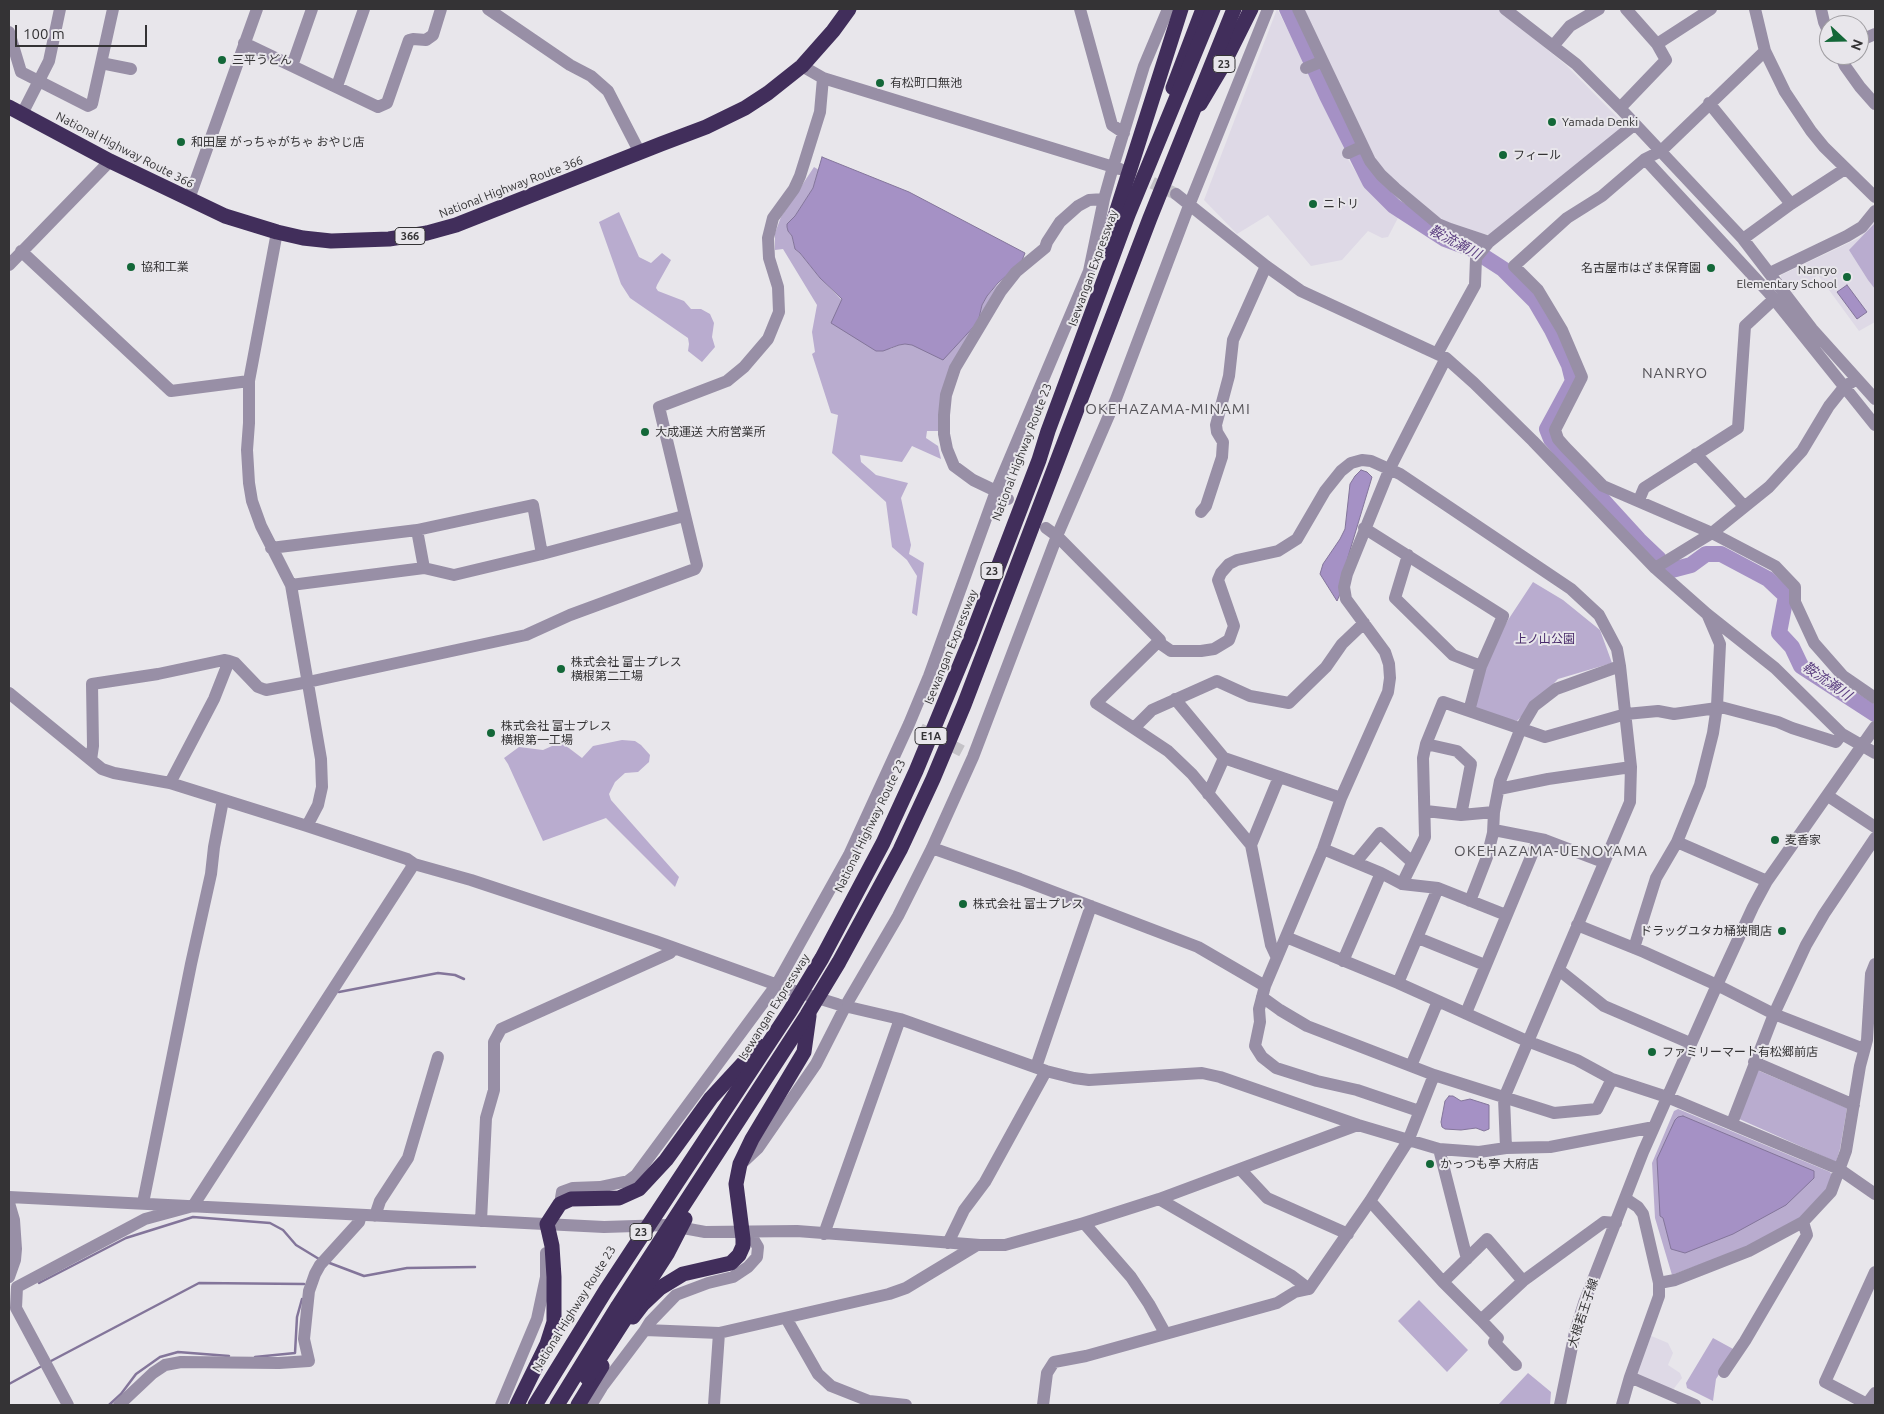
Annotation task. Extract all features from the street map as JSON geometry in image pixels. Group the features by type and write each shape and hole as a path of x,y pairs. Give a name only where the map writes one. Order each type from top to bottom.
{"highway":[{"name":"National Highway Route 366","path":"15,110 110,161 225,216 277,232 331,241 389,239 427,233 456,225 706,128 745,108 768,93 802,66 833,31 849,9"},
{"path":"1112,250 1110,232 1182,9"},
{"name":"National Highway Route 23","path":"533,1405 631,1247 724,1106 759,1046 784,1015 843,914 922,754 1045,433 1203,9"},
{"name":"Isewangan Expressway","path":"533,1405 606,1290 790,1011 822,958 883,843 920,763 969,643 1039,460 1128,215 1213,9"},
{"name":"23","path":"571,1405 667,1254 705,1179 809,1016 858,934 897,860 933,783 996,627 1192,118 1217,59 1234,9"},
{"name":"E1A","path":"557,1405 618,1306 807,1015 844,954 900,850 933,779 964,705 1150,218 1234,9"},
{"name":"23","path":"1192,118 1222,67 1251,9"},
{"path":"578,1405 621,1335 643,1304 660,1288 683,1274 731,1263 738,1255 743,1246 736,1184 740,1164 752,1139 804,1052 809,1016"},
{"path":"518,1405 547,1344 554,1322 552,1246 547,1224 560,1204 571,1199 619,1198 639,1189 666,1160 711,1098 759,1046"}],"street":[{"path":"15,110 38,82 49,61 60,9"},
{"path":"9,32 21,72 88,106 92,104 113,9"},
{"path":"189,199 257,9"},
{"path":"292,66 312,9"},
{"path":"337,86 364,9"},
{"path":"244,43 378,107 387,104 408,40 426,40 433,35 441,9"},
{"path":"488,9 570,65 591,76 608,90 640,153"},
{"path":"1080,9 1112,125 1124,133"},
{"path":"560,1204 562,1192 573,1188 600,1187 628,1181 636,1174 781,986 849,855 914,727 929,676 996,491 1089,271 1113,166 1144,66 1168,9"},
{"path":"740,1164 758,1148 816,1064 841,1005 898,916 932,848 1051,532 1116,399 1190,203 1268,9"},
{"path":"1298,9 1370,161 1381,175 1438,224 1450,230 1489,242"},
{"path":"1507,9 1576,64 1743,239 1812,329 1850,383 1875,425"},
{"path":"1553,46 1570,26 1599,9"},
{"path":"1620,108 1666,60 1657,44 1626,9"},
{"path":"1657,44 1710,9"},
{"path":"1755,9 1764,51 1785,92 1805,122 1845,169 1875,197"},
{"path":"1764,51 1661,151 1645,159 1602,196 1567,218 1514,266 1538,290 1562,330 1582,377 1557,423 1555,430 1558,438 1603,486 1712,533 1775,566 1795,587 1795,602 1814,643 1843,676 1875,698"},
{"path":"101,63 131,69"},
{"path":"1845,65 1875,104"},
{"path":"802,66 823,78 1129,172"},
{"path":"91,760 93,746 92,684 158,674 224,660 235,663 258,687 266,690 308,682 526,634 570,615 696,568 697,565 659,407 727,381 744,367 768,339 779,312 778,287 770,258 768,238 773,218 794,189 800,176 820,112 823,78"},
{"path":"1710,103 1791,204"},
{"path":"1419,1111 1357,1090 1318,1081 1276,1068 1262,1058 1255,1046 1263,992 1323,849 1341,798 1388,692 1389,664 1385,652 1376,637 1346,599 1344,587 1364,528 1390,468 1475,285 1476,258 1489,242 1635,124"},
{"path":"1645,159 1850,383 1875,399"},
{"path":"9,265 110,161"},
{"path":"1743,239 1791,204 1845,169"},
{"path":"1176,194 1190,203 1266,266 1301,291 1442,356 1474,383 1533,441 1655,568 1775,668 1842,734 1875,753"},
{"path":"1008,499 973,480 954,466 947,449 944,414 946,395 955,368 1001,291 1016,272 1045,248 1060,222 1078,206 1089,200 1104,199"},
{"path":"1770,273 1847,236 1862,227 1875,211"},
{"path":"277,232 249,381 247,450 252,501 271,548 291,586 321,759 322,787 318,805 307,826"},
{"path":"21,251 171,391 249,381"},
{"path":"1202,512 1206,506 1222,457 1222,442 1216,425 1229,376 1233,340 1266,266"},
{"path":"1639,500 1644,488 1738,428 1746,326 1773,300"},
{"path":"1655,568 1712,533 1769,487 1802,451 1829,406 1850,383"},
{"path":"1696,454 1744,506"},
{"path":"1158,642 1171,651 1200,652 1214,649 1229,640 1234,630 1233,620 1218,580 1225,568 1237,560 1278,551 1297,539 1325,491 1341,471 1351,463 1362,460 1371,461 1390,468 1571,589 1599,615 1617,648 1620,666 1631,767 1630,802 1504,1098 1506,1148"},
{"path":"271,548 418,530 533,505 542,554"},
{"path":"291,586 424,568 454,575 542,554 684,516"},
{"path":"1364,528 1504,616 1481,666 1469,711"},
{"path":"418,530 424,568"},
{"path":"1051,532 1160,640 1096,703 1168,751 1192,774 1251,845 1271,945 1277,958"},
{"path":"1408,555 1395,598 1453,655 1481,666"},
{"path":"1634,948 1656,878 1677,842 1700,785 1713,733 1717,707 1720,644 1708,614"},
{"path":"1134,728 1152,710 1217,681 1250,696 1288,703 1326,668 1342,644 1364,623"},
{"path":"170,783 214,699 229,661"},
{"path":"1470,901 1487,857 1494,830 1494,812 1500,781 1521,728 1534,706 1556,689 1620,666"},
{"path":"9,693 102,769 170,783 307,826 408,860 414,864 471,880 781,986 841,1005 900,1019 1041,1069 1074,1078 1089,1080 1202,1073 1220,1077 1358,1125 1439,1149 1479,1152 1506,1148 1550,1147 1654,1128"},
{"path":"1175,699 1224,758 1341,798"},
{"path":"1402,884 1425,837 1426,811 1423,758 1426,744 1443,702 1544,737 1626,714 1658,711 1674,714 1717,707 1778,722 1836,742 1842,734"},
{"name":"大根若王子線","path":"1560,1405 1575,1332 1584,1303 1690,1043 1753,907 1767,881 1875,727"},
{"path":"1426,744 1456,750 1471,764 1461,815"},
{"path":"1208,794 1224,758"},
{"path":"1499,790 1548,779 1631,767"},
{"path":"1251,845 1279,777"},
{"path":"1828,796 1875,828"},
{"path":"143,1204 211,874 223,800"},
{"path":"1426,811 1461,815 1494,812"},
{"path":"1494,830 1545,840 1603,862"},
{"path":"1356,862 1380,833 1412,862"},
{"path":"1732,1123 1754,1062 1806,945 1824,914 1875,838"},
{"path":"1466,1013 1538,840"},
{"path":"1677,842 1767,881"},
{"path":"932,848 1198,947 1263,992 1280,1010 1307,1026 1434,1075 1554,1113 1598,1109 1612,1079"},
{"path":"1323,849 1381,873 1402,884 1438,888 1506,915"},
{"path":"12,1283 145,1219 193,1206 414,864"},
{"path":"1343,962 1381,873"},
{"path":"1398,983 1438,888"},
{"path":"948,1243 964,1210 985,1182 1041,1069 1091,906"},
{"path":"1577,925 1717,985 1774,1014 1864,1049"},
{"path":"1286,937 1398,983 1527,1041 1577,1060 1612,1079 1667,1097 1839,1169 1875,1194"},
{"path":"1418,938 1485,965"},
{"path":"481,1221 486,1118 494,1090 494,1042 501,1029 670,953 674,948"},
{"path":"1659,1283 1675,1280 1750,1251 1803,1222 1831,1192 1846,1150 1867,1040 1871,974 1875,964"},
{"path":"1559,970 1604,1006 1690,1043"},
{"path":"1411,1066 1438,1001"},
{"path":"824,1234 900,1019"},
{"path":"375,1216 380,1201 408,1158 438,1057"},
{"path":"1754,1062 1854,1105"},
{"path":"1043,1405 1047,1372 1054,1362 1086,1356 1277,1303 1295,1292 1309,1289 1348,1234 1408,1141 1434,1075"},
{"path":"9,1197 604,1227 667,1225 705,1232 742,1231 824,1234 977,1245 1005,1245 1084,1223 1159,1199 1358,1125"},
{"path":"1439,1149 1467,1259"},
{"path":"1240,1169 1267,1198 1348,1234"},
{"path":"1159,1199 1292,1276 1309,1289"},
{"path":"1622,1405 1659,1296 1659,1283 1643,1214 1638,1207 1626,1199"},
{"path":"1370,1201 1443,1282 1498,1338 1494,1342 1516,1365"},
{"path":"9,1203 14,1220 16,1249 12,1283 16,1308 68,1405"},
{"path":"119,1405 153,1373 165,1365 181,1362 279,1363 309,1361 304,1339 309,1291 323,1262 359,1222 361,1215"},
{"path":"1481,1320 1523,1281 1604,1222 1616,1223"},
{"path":"1724,1372 1745,1341 1807,1236 1803,1222"},
{"path":"1084,1223 1131,1277 1165,1333"},
{"path":"501,1405 537,1319 546,1277 547,1224"},
{"path":"591,1405 650,1322 676,1295 708,1283 733,1277 748,1267 757,1257 758,1247 752,1237 742,1231"},
{"path":"1443,1282 1487,1239 1523,1281"},
{"path":"645,1330 718,1333 889,1294 906,1288 977,1245"},
{"path":"1875,1272 1825,1382 1868,1404 1875,1393"},
{"path":"786,1318 818,1374 831,1386 869,1401 906,1405"},
{"path":"714,1405 718,1333"},
{"path":"1630,1377 1695,1405"}],"shaded area":[{"path":"1277,9 1321,93 1349,161 1365,187 1382,204 1399,216 1388,237 1382,238 1368,231 1342,260 1311,266 1268,215 1237,234 1204,200"},
{"path":"1304,9 1498,9 1566,65 1624,124 1623,129 1489,235 1467,230 1440,219 1403,190 1377,162"},
{"path":"822,157 909,192 1025,253 1021,263 998,283 987,296 982,305 978,322 943,360 912,345 905,344 883,351 876,351 831,323 842,299 820,278 795,249 792,236 787,227 787,224 795,216 813,188"},
{"name":"Nanryo Elementary School","path":"1875,220 1875,322 1859,331 1818,275 1793,293 1781,279 1781,275 1859,238"},
{"path":"1847,285 1867,312 1857,319 1837,292"},
{"path":"1361,470 1367,472 1372,477 1337,601 1320,574 1323,564 1345,529 1350,484"},
{"path":"1449,1096 1453,1096 1461,1101 1470,1099 1489,1105 1489,1129 1484,1131 1476,1128 1461,1130 1445,1129 1442,1127 1441,1122 1445,1101"},
{"path":"1683,1116 1814,1171 1814,1178 1786,1205 1733,1234 1685,1253 1671,1249 1663,1218 1660,1216 1657,1159 1675,1120"},
{"path":"1649,1335 1668,1343 1673,1353 1668,1365 1680,1373 1682,1378 1672,1391 1636,1375"}],"green space":[{"path":"814,167 819,170 813,188 795,216 787,224 795,249 820,278 890,349 905,344 954,347 978,323 982,305 987,296 1006,276 970,342 939,431 927,431 926,438 938,446 941,459 912,446 902,462 860,455 861,462 876,475 908,483 901,498 911,545 909,554 924,563 917,616 912,613 917,576 907,560 892,547 886,502 832,453 838,415 831,413 812,354 815,352 812,332 817,305 783,249 775,250 775,233 781,217"},
{"path":"619,212 639,257 651,263 662,253 671,260 657,285 658,291 684,301 691,309 701,309 710,314 714,323 712,337 715,347 702,362 688,351 688,338 630,298 621,284 599,222"},
{"path":"1875,223 1875,289 1849,250"},
{"name":"上ノ山公園","path":"1533,582 1563,600 1600,630 1612,663 1558,679 1517,721 1469,711 1481,666"},
{"path":"622,740 635,741 641,745 650,755 649,762 638,772 625,773 615,782 609,794 611,800 679,877 675,887 606,818 543,841 504,758 519,747 543,750 561,742 582,758 593,746"},
{"path":"1757,1070 1847,1108 1836,1162 1737,1118"},
{"path":"1678,1109 1830,1172 1833,1177 1828,1190 1800,1219 1752,1245 1672,1275 1655,1218 1652,1163 1674,1111"},
{"path":"1419,1300 1468,1350 1447,1372 1398,1321"},
{"path":"1713,1338 1735,1350 1716,1379 1713,1401 1687,1388 1686,1383"},
{"path":"1528,1373 1551,1392 1550,1405 1498,1405"}],"waterway":[{"name":"鞍流瀬川","path":"1287,9 1327,96 1370,182 1394,206 1445,239 1472,249 1503,269 1535,301 1569,365 1573,381 1547,429 1551,439 1607,505 1659,559"},
{"name":"鞍流瀬川","path":"1672,570 1691,565 1706,554 1721,554 1768,579 1786,596 1779,633 1792,647 1801,666 1875,714"},
{"path":"339,992 438,973 455,975 464,979"},
{"path":"39,1283 126,1238 193,1217 270,1223 283,1230 296,1245 319,1259"},
{"path":"327,1262 364,1276 407,1268 475,1267"},
{"path":"51,1361 199,1283 304,1284"},
{"path":"255,1357 295,1353 297,1317 302,1299"},
{"path":"109,1405 121,1394 136,1374 160,1357 178,1352 229,1356"},
{"path":"9,1384 40,1367"}],"tunnel":[{"path":"1136,175 1176,194"},
{"path":"920,729 962,751"}],"place":[{"name":"三平うどん","path":"222,60"},
{"name":"有松町口無池","path":"880,83"},
{"name":"Yamada Denki","path":"1552,122"},
{"name":"和田屋 がっちゃがちゃ おやじ店","path":"181,142"},
{"name":"フィール","path":"1503,155"},
{"name":"ニトリ","path":"1313,204"},
{"name":"協和工業","path":"131,267"},
{"name":"名古屋市はざま保育園","path":"1711,268"},
{"name":"Nanryo Elementary School","path":"1847,277"},
{"name":"大成運送 大府営業所","path":"645,432"},
{"name":"株式会社 富士プレス 横根第二工場","path":"561,669"},
{"name":"株式会社 富士プレス 横根第一工場","path":"491,733"},
{"name":"麦香家","path":"1775,840"},
{"name":"株式会社 富士プレス","path":"963,904"},
{"name":"ドラッグユタカ桶狭間店","path":"1782,931"},
{"name":"ファミリーマート有松郷前店","path":"1652,1052"},
{"name":"かっつも亭 大府店","path":"1430,1164"}],"district":[{"name":"NANRYO","path":"1675,373"},
{"name":"OKEHAZAMA-MINAMI","path":"1168,409"},
{"name":"OKEHAZAMA-UENOYAMA","path":"1551,851"}]}
